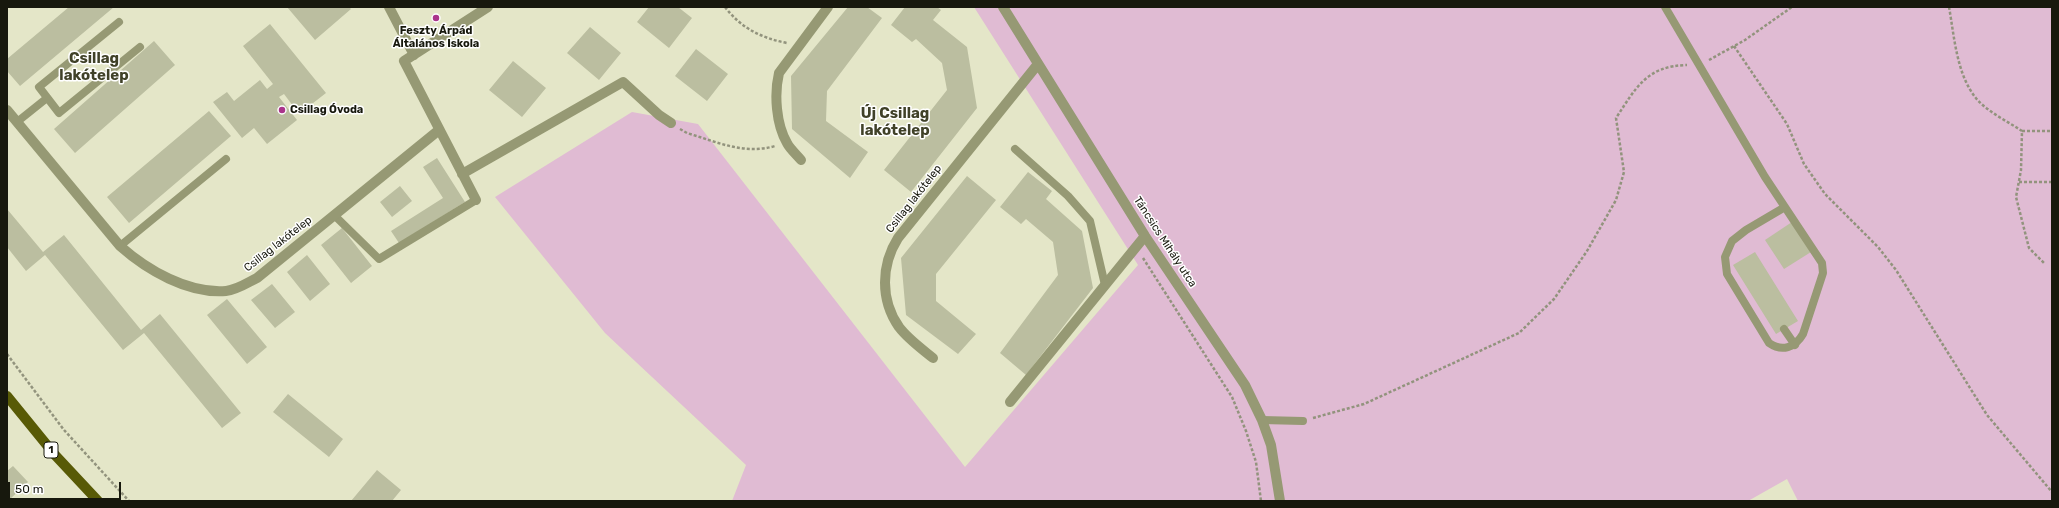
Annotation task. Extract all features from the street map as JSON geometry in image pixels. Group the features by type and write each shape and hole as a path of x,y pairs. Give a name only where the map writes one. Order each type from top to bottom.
{"main road":[{"name":"1","path":"7,396 55,455 98,501"}],"street":[{"path":"389,7 414,55"},
{"path":"476,200 404,61 488,7"},
{"path":"801,160 787,143 777,113 776,86 779,73 828,7"},
{"name":"Táncsics Mihály utca","path":"1003,7 1145,236 1245,385 1262,420 1271,444 1280,501"},
{"name":"Csillag lakótelep","path":"933,358 908,336 892,314 884,283 885,270 891,249 898,238 1038,64"},
{"path":"462,174 623,82 659,115 671,123"},
{"name":"Csillag lakótelep","path":"7,110 120,246 139,263 171,280 208,290 226,291 237,288 257,278 439,130"},
{"path":"1010,402 1145,236"}],"lane":[{"path":"1665,7 1765,177 1785,206 1822,263 1823,273 1803,334 1795,345 1790,348 1774,346 1769,343 1727,274 1725,257 1732,241 1746,230 1785,206"},
{"path":"118,22 39,87 59,113 140,47"},
{"path":"17,122 47,98"},
{"path":"1015,149 1068,196 1090,221 1105,285"},
{"path":"120,246 226,159"},
{"path":"334,215 379,259 476,200"},
{"path":"1784,329 1795,345"},
{"path":"1262,420 1303,421"}],"path":[{"path":"725,7 744,27 757,35 800,46"},
{"path":"1949,7 1959,66 1969,87 1984,107 2022,131 2052,131"},
{"path":"1734,46 1787,124 1804,164 1825,194 1873,242 1896,270 1987,416 2052,492"},
{"path":"1303,421 1364,404 1512,336 1524,328 1554,299 1587,251 1616,200 1624,172 1616,118"},
{"path":"671,123 687,133 742,149 760,150 787,143"},
{"path":"2022,131 2019,182 2016,197 2029,248 2045,264"},
{"path":"2019,182 2052,182"},
{"path":"1136,247 1232,396 1256,462 1261,501"},
{"path":"7,354 64,430 129,501"}],"shaded area":[{"path":"974,7 2052,7 2052,501 1798,501 1787,479 1748,501 732,501 746,465 605,333 495,197 632,112 698,124 965,467 1138,265"}],"building":[{"path":"69,7 114,7 20,86 7,71 7,59"},
{"path":"287,7 349,7 351,9 315,40"},
{"path":"649,7 678,7 692,18 669,48 637,22"},
{"path":"848,7 867,7 882,18 827,91 826,121 868,152 850,178 792,129 791,76"},
{"path":"905,7 937,7 941,10 933,20 967,47 977,108 911,192 884,170 947,90 942,63 916,39 912,42 891,25"},
{"path":"270,24 326,93 299,114 284,94 279,97 297,120 267,144 254,128 242,138 213,102 227,92 234,101 260,80 267,89 273,84 243,46"},
{"path":"590,27 621,53 599,80 567,53"},
{"path":"154,41 175,65 75,153 54,129"},
{"path":"696,49 728,74 707,101 675,76"},
{"path":"513,61 546,88 522,117 489,90"},
{"path":"209,111 231,136 129,223 107,197"},
{"path":"437,158 465,202 399,243 391,231 443,198 423,167"},
{"path":"1028,172 1052,191 1046,199 1082,231 1093,288 1026,375 1000,353 1058,275 1053,242 1026,219 1021,224 1000,207"},
{"path":"967,176 996,200 936,274 936,301 976,334 958,354 906,315 901,258"},
{"path":"400,186 412,201 392,217 380,202"},
{"path":"7,209 43,252 64,235 141,330 160,314 241,413 222,428 144,333 123,350 45,255 26,271 7,247"},
{"path":"1792,222 1811,252 1784,269 1765,240"},
{"path":"342,228 372,266 351,283 321,245"},
{"path":"1755,252 1798,321 1776,334 1733,265"},
{"path":"307,255 330,284 310,301 287,272"},
{"path":"272,284 295,312 275,328 251,300"},
{"path":"227,299 267,347 247,364 207,315"},
{"path":"288,394 343,439 329,457 273,412"},
{"path":"13,466 28,482 8,501 7,471"},
{"path":"377,470 401,490 392,501 351,501"}],"place":[{"name":"Feszty Árpád Általános Iskola","path":"436,18"},
{"name":"Csillag Óvoda","path":"282,110"}],"district":[{"name":"Csillag lakótelep","path":"94,68"},
{"name":"Új Csillag lakótelep","path":"895,122"}]}
